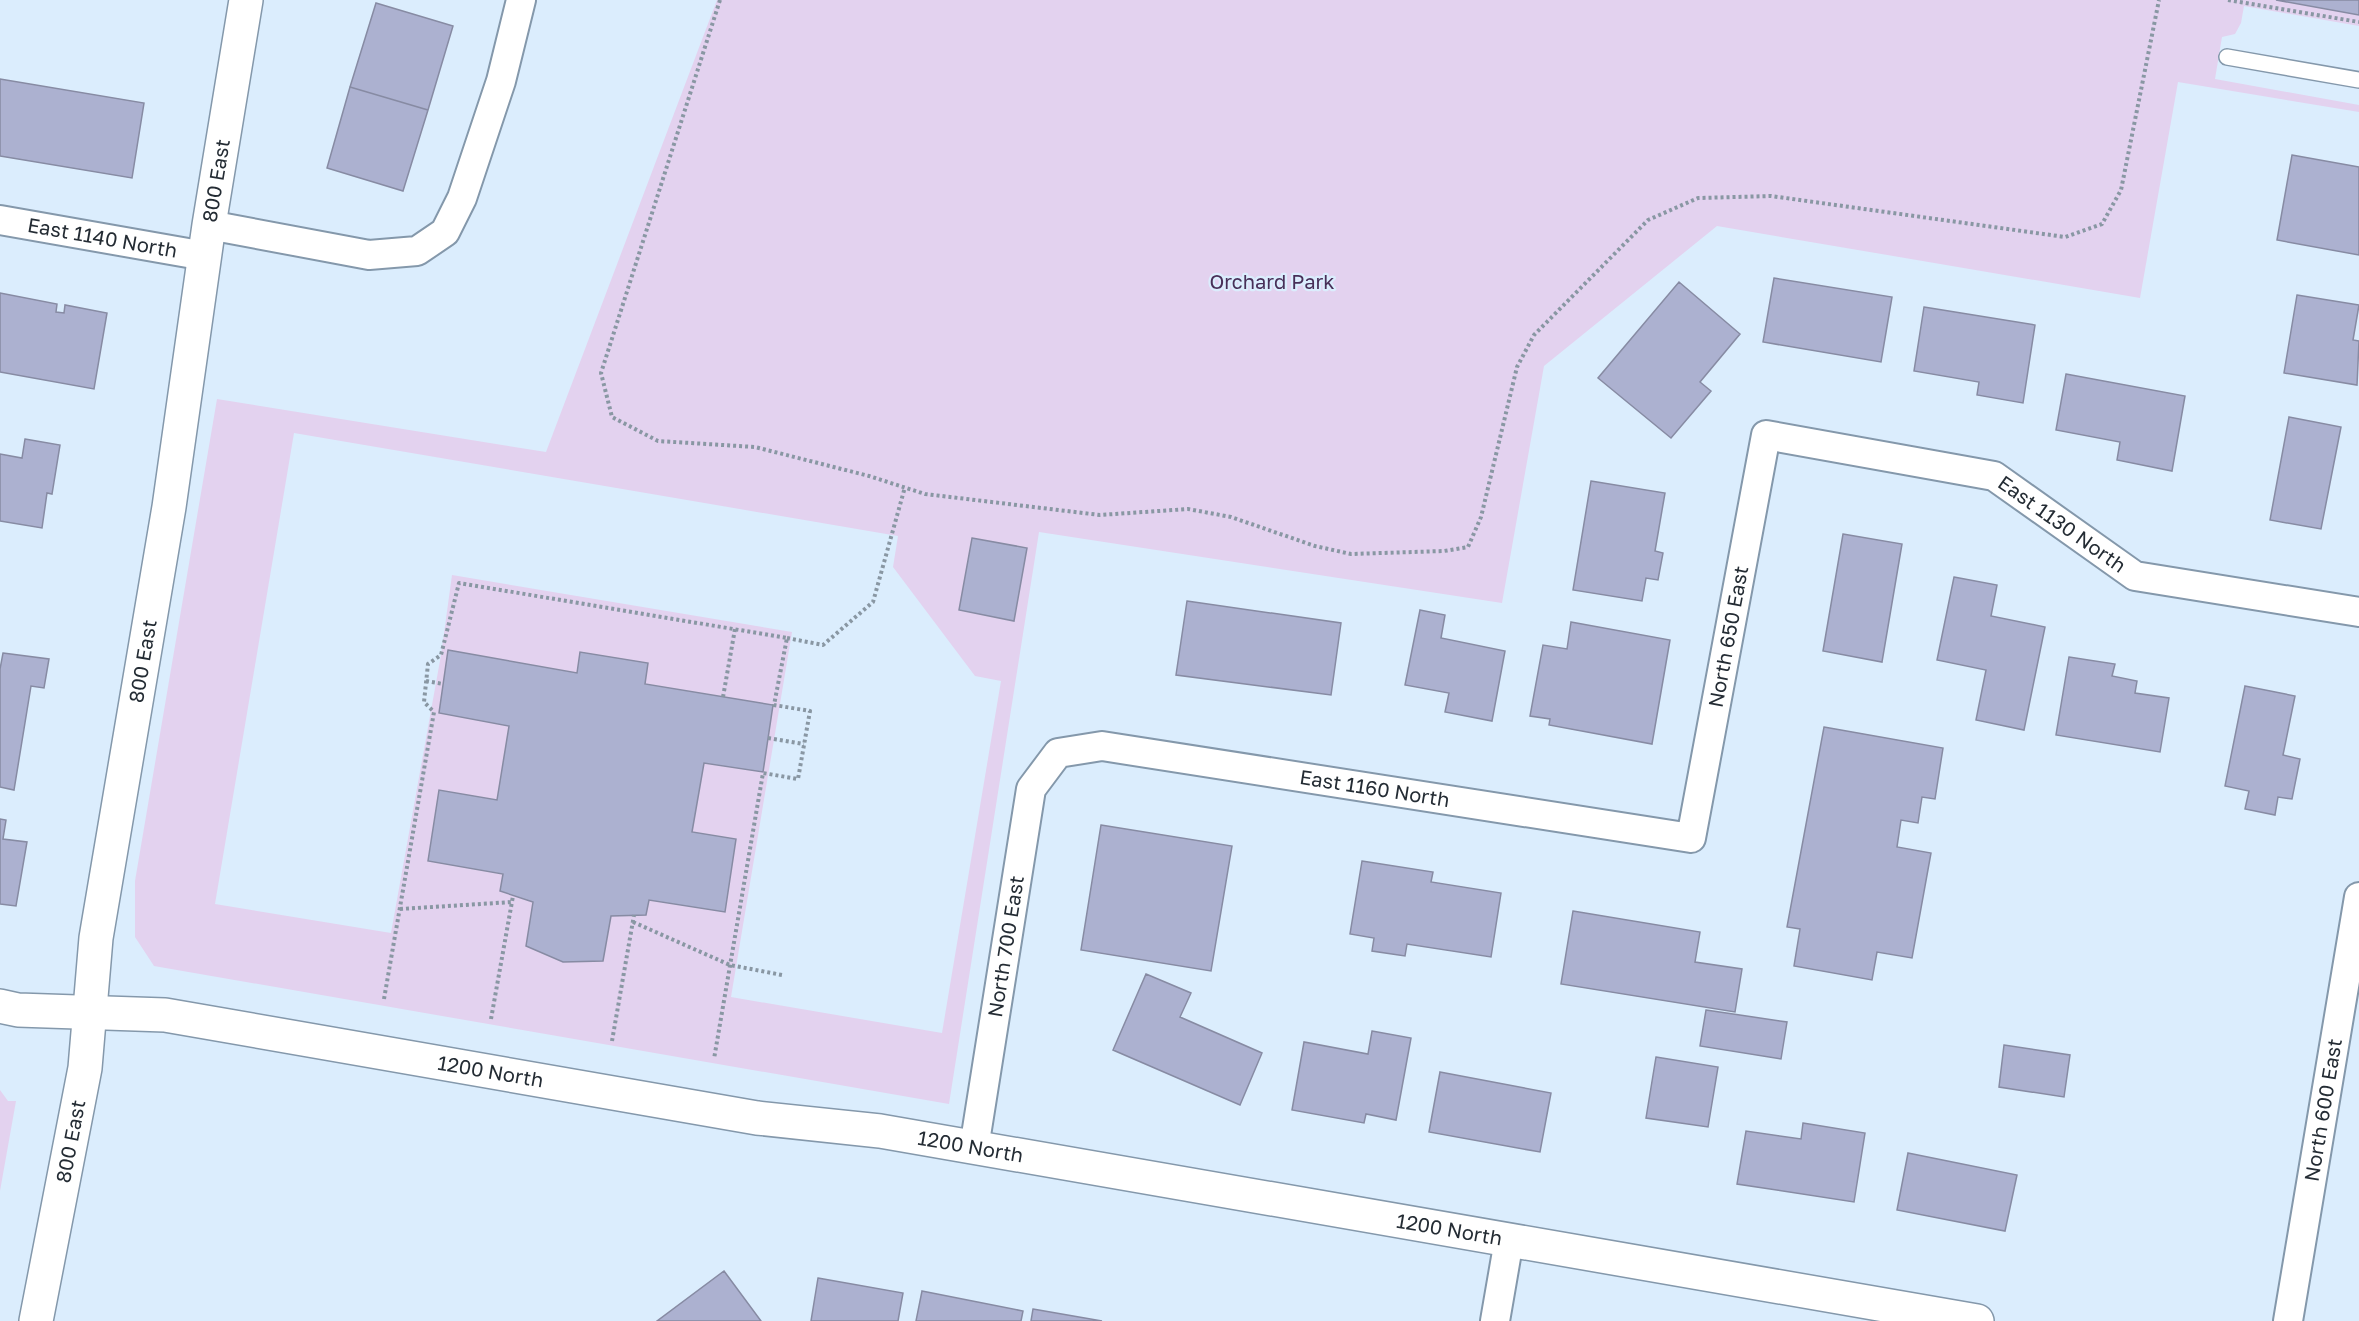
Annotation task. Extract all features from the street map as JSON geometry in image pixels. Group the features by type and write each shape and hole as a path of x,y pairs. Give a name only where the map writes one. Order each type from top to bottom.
{"street":[{"name":"800 East","path":"36,1321 85,1068 96,938 167,518 207,240 246,0"},
{"name":"East 1140 North","path":"0,220 369,255 417,251 445,232 462,198 497,92 521,0"},
{"name":"East 1130 North","path":"1766,435 1994,476 2135,576 2359,612"},
{"name":"North 650 East","path":"1691,838 1766,435"},
{"name":"East 1160 North","path":"1058,753 1102,746 1691,838"},
{"name":"North 700 East","path":"974,1148 1032,789 1058,753"},
{"name":"North 600 East","path":"2288,1321 2359,897"},
{"name":"1200 North","path":"0,1006 18,1010 165,1015 757,1118 880,1131 1509,1240 1940,1318 1977,1321"},
{"path":"1495,1321 1509,1240"}],"lane":[{"path":"2227,57 2359,80"}],"path":[{"path":"720,0 602,373 612,417 658,441 755,447 925,494 1100,515 1188,509 1231,517 1315,546 1351,554 1444,551 1468,547 1481,517 1517,367 1534,335 1648,220 1698,198 1771,196 2065,237 2102,224 2121,190 2159,0"},
{"path":"2228,0 2359,22"},
{"path":"384,999 434,712 423,702 428,664 441,655 459,583 823,645 873,602 905,487"},
{"path":"723,697 735,629"},
{"path":"714,1059 763,773 798,779 810,711 774,705 787,638"},
{"path":"426,681 443,684"},
{"path":"768,738 804,744"},
{"path":"491,1019 513,896"},
{"path":"400,909 512,902"},
{"path":"612,1041 634,915"},
{"path":"633,922 730,965 782,975"}],"green space":[{"name":"Orchard Park","path":"717,0 2276,0 2359,15 2359,26 2244,6 2241,23 2235,34 2222,37 2215,79 2359,105 2359,112 2178,82 2140,298 1717,226 1544,366 1502,603 1039,532 949,1104 154,966 135,937 135,881 217,399 546,452","holes":["294,433 898,536 893,567 975,676 1001,681 942,1033 731,997 792,632 452,575 441,655 391,933 215,904","448,650 577,673 580,652 645,684 773,705 704,763 692,832 736,839 725,912 649,900 646,915 611,916 563,962 526,946 533,902 500,891 503,874 428,861 439,791 497,800 509,726 439,713"]},
{"path":"0,1090 8,1101 16,1101 0,1191"}],"building":[{"path":"2276,0 2359,0 2359,15"},
{"path":"376,3 453,26 428,110 350,87"},
{"path":"0,79 144,103 132,178 0,156"},
{"path":"350,87 428,110 403,191 327,168"},
{"path":"2292,155 2359,167 2359,255 2277,240"},
{"path":"1774,278 1892,297 1881,362 1763,342"},
{"path":"1679,282 1740,334 1700,382 1711,391 1671,438 1598,378"},
{"path":"0,293 57,304 56,312 64,313 65,305 107,313 94,389 0,372"},
{"path":"2297,295 2359,305 2353,340 2359,341 2357,385 2284,373"},
{"path":"1924,307 2035,325 2023,403 1977,395 1979,382 1914,371"},
{"path":"2066,374 2185,396 2172,471 2117,460 2120,442 2056,430"},
{"path":"2289,417 2341,427 2321,529 2270,520"},
{"path":"25,439 60,445 52,494 47,493 42,528 0,521 0,454 22,458"},
{"path":"1591,481 1665,493 1655,551 1663,553 1658,580 1646,578 1642,601 1573,590"},
{"path":"1843,534 1902,544 1882,662 1823,651"},
{"path":"972,538 1027,548 1014,621 959,610"},
{"path":"1954,577 1997,585 1991,616 2045,627 2024,730 1976,720 1986,670 1937,660"},
{"path":"1187,601 1341,623 1331,695 1176,675"},
{"path":"1420,610 1445,615 1441,638 1505,651 1492,721 1445,712 1449,693 1405,685"},
{"path":"1571,622 1670,640 1652,744 1549,725 1550,719 1530,716 1543,645 1567,649"},
{"path":"448,650 577,673 580,652 648,663 645,684 773,705 763,772 704,763 692,832 736,839 725,912 649,900 646,915 611,916 603,961 563,962 526,946 533,902 500,891 503,874 428,861 439,790 497,800 509,726 439,713"},
{"path":"3,653 49,659 44,688 31,686 14,790 0,787 0,669"},
{"path":"2069,657 2115,664 2112,676 2137,681 2135,693 2169,698 2160,752 2056,735"},
{"path":"2245,686 2295,696 2283,755 2300,759 2292,799 2278,797 2275,815 2245,809 2249,791 2225,786"},
{"path":"1824,727 1943,748 1935,799 1922,797 1918,823 1901,820 1897,847 1931,853 1912,958 1877,952 1872,980 1794,966 1800,929 1787,927"},
{"path":"0,819 6,820 3,839 27,842 16,906 0,904"},
{"path":"1101,825 1232,846 1211,971 1081,950"},
{"path":"1362,861 1433,872 1431,882 1501,893 1491,957 1407,944 1405,956 1372,951 1374,938 1350,934"},
{"path":"1573,911 1700,932 1695,962 1742,969 1735,1012 1561,984"},
{"path":"1146,974 1191,993 1180,1017 1262,1053 1240,1105 1113,1050"},
{"path":"1706,1010 1787,1022 1781,1059 1700,1046"},
{"path":"1372,1031 1411,1038 1396,1120 1366,1114 1364,1123 1292,1110 1304,1042 1368,1054"},
{"path":"2004,1045 2070,1055 2064,1097 1999,1087"},
{"path":"1656,1057 1718,1067 1708,1127 1646,1118"},
{"path":"1440,1072 1551,1093 1540,1152 1429,1132"},
{"path":"1803,1123 1865,1133 1854,1202 1737,1184 1746,1131 1801,1139"},
{"path":"1908,1153 2017,1175 2005,1231 1897,1210"},
{"path":"724,1271 761,1321 657,1321"},
{"path":"818,1278 903,1293 898,1321 811,1321"},
{"path":"922,1291 1023,1311 1021,1321 916,1321"},
{"path":"1033,1309 1102,1321 1031,1321"}]}
